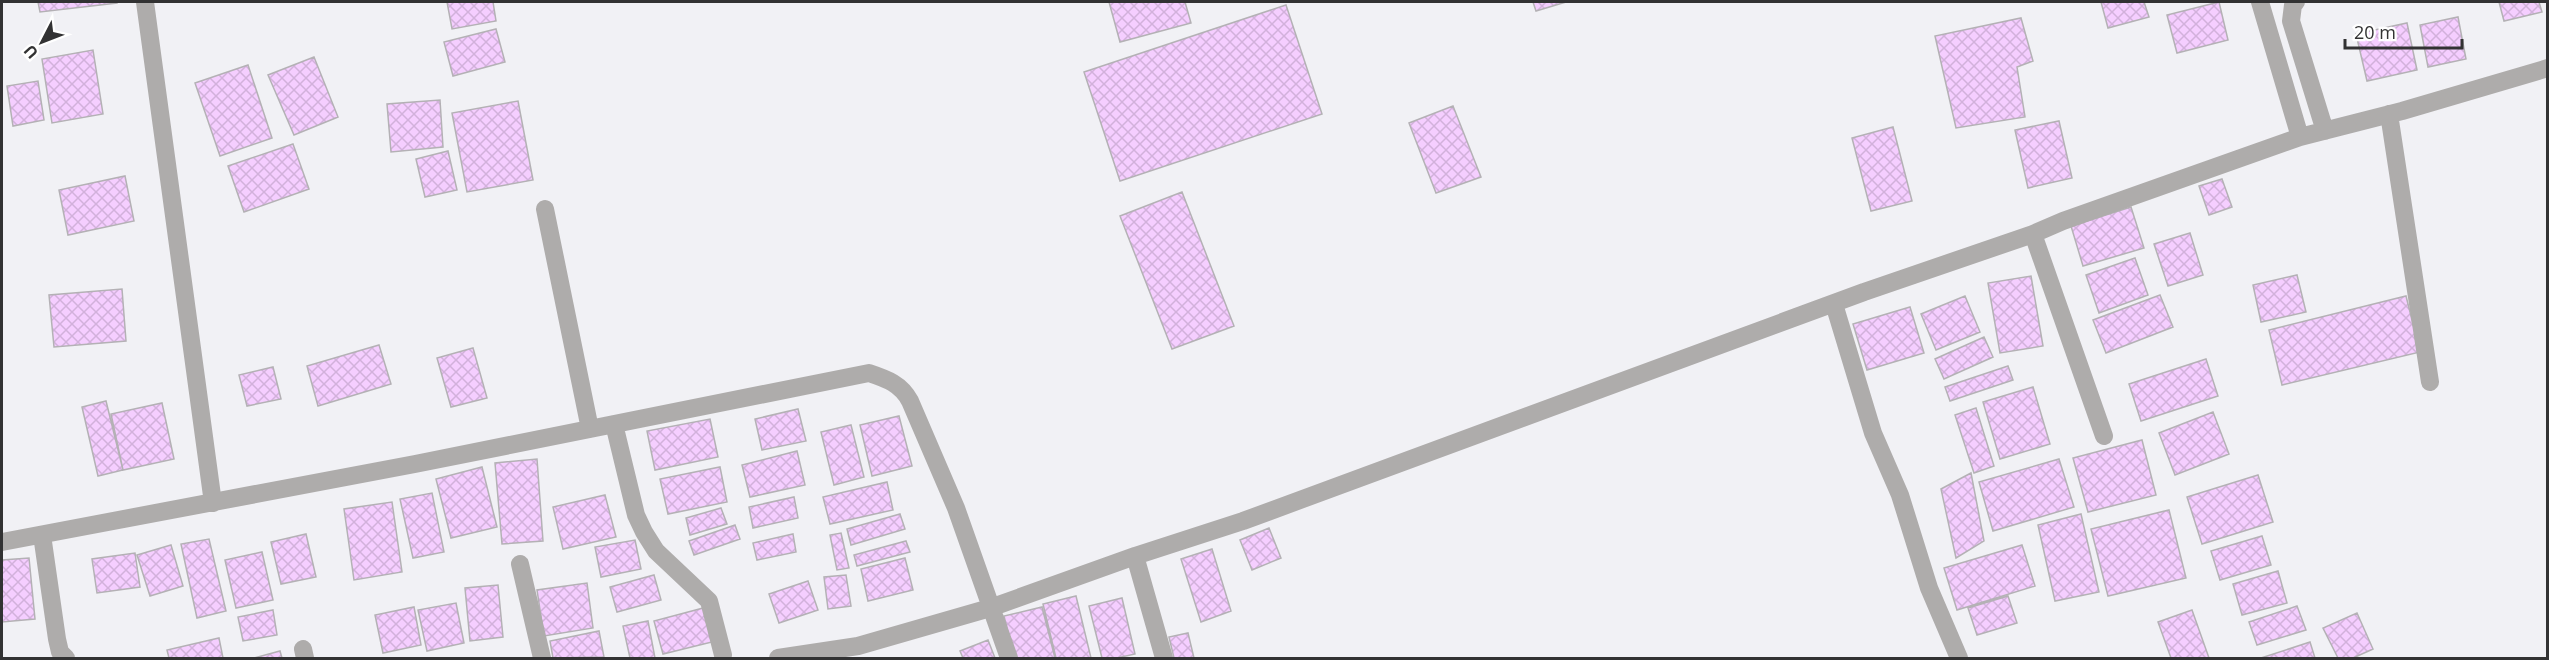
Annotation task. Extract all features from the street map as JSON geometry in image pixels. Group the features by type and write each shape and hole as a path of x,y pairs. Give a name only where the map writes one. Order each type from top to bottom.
{"street":[{"path":"145,2 213,503"},
{"path":"2260,2 2300,137"},
{"path":"2296,2 2293,5 2291,21 2325,130"},
{"path":"778,658 858,646 990,608 1135,556 1243,521 1834,304 2300,137 2547,68"},
{"path":"2389,114 2430,382"},
{"path":"545,209 590,429"},
{"path":"2033,234 2104,436"},
{"path":"1834,304 1873,433 1900,495 1929,588 1959,658"},
{"path":"2,542 213,503 869,373 896,384 905,392 910,401 956,508 1009,658"},
{"path":"614,424 636,515 656,550 709,601 724,658"},
{"path":"42,536 57,639 60,652 66,658"},
{"path":"1135,556 1164,658"},
{"path":"520,564 542,658"}],"building":[{"path":"38,2 117,2 117,3 40,12"},
{"path":"447,2 493,2 496,21 452,29"},
{"path":"1109,2 1185,2 1191,23 1120,42"},
{"path":"1533,2 1566,2 1536,11"},
{"path":"2101,2 2144,2 2149,17 2108,28"},
{"path":"2219,2 2228,40 2177,53 2167,15"},
{"path":"2499,2 2539,2 2542,12 2504,21"},
{"path":"1286,5 1322,114 1120,181 1084,72"},
{"path":"2458,17 2466,59 2428,67 2420,25"},
{"path":"2021,18 2033,61 2017,67 2025,117 1956,128 1935,36"},
{"path":"2407,23 2417,70 2367,81 2356,34"},
{"path":"496,29 505,62 453,76 444,42"},
{"path":"93,50 103,114 52,123 42,59"},
{"path":"314,57 338,117 294,135 268,75"},
{"path":"248,65 272,138 220,156 195,83"},
{"path":"38,81 44,120 13,126 7,86"},
{"path":"440,100 443,147 391,152 387,104"},
{"path":"518,101 533,180 467,192 452,113"},
{"path":"1453,106 1481,177 1436,193 1409,123"},
{"path":"2059,121 2072,178 2028,188 2015,130"},
{"path":"1893,127 1912,201 1871,211 1852,138"},
{"path":"293,144 309,189 244,212 228,166"},
{"path":"448,151 457,190 425,197 416,159"},
{"path":"125,176 134,221 68,235 59,190"},
{"path":"2222,179 2232,207 2209,215 2199,186"},
{"path":"1182,192 1234,326 1172,349 1120,216"},
{"path":"2131,207 2144,248 2083,266 2071,226"},
{"path":"2190,233 2203,275 2168,286 2154,244"},
{"path":"2135,258 2148,295 2099,313 2086,275"},
{"path":"2297,275 2306,312 2261,322 2253,285"},
{"path":"2031,276 2043,346 2000,353 1988,283"},
{"path":"122,289 126,341 54,347 49,295"},
{"path":"2160,295 2173,327 2106,353 2093,320"},
{"path":"1965,296 1980,332 1936,350 1921,314"},
{"path":"2406,296 2420,352 2282,385 2269,330"},
{"path":"1910,307 1924,353 1867,370 1853,324"},
{"path":"1984,337 1993,357 1944,379 1935,359"},
{"path":"379,345 391,384 318,406 307,366"},
{"path":"473,348 487,398 451,407 437,358"},
{"path":"2206,359 2218,396 2141,421 2129,384"},
{"path":"2008,366 2013,380 1950,401 1945,387"},
{"path":"273,367 281,399 247,406 239,375"},
{"path":"2033,387 2050,444 2000,459 1983,402"},
{"path":"106,401 123,470 98,476 82,407"},
{"path":"162,403 174,459 123,470 111,414"},
{"path":"1976,408 1994,466 1974,473 1955,415"},
{"path":"798,409 806,441 762,450 755,419"},
{"path":"2213,412 2229,454 2175,475 2159,433"},
{"path":"899,416 912,466 872,476 860,425"},
{"path":"710,419 718,457 655,470 647,431"},
{"path":"851,425 864,477 834,485 821,432"},
{"path":"2142,440 2156,495 2088,512 2073,458"},
{"path":"797,451 805,485 750,497 742,465"},
{"path":"537,459 543,541 502,544 495,463"},
{"path":"2059,459 2074,507 1993,531 1979,482"},
{"path":"482,467 497,527 451,538 436,479"},
{"path":"720,467 727,502 668,514 660,479"},
{"path":"1971,473 1984,541 1956,558 1941,489"},
{"path":"2258,475 2273,522 2202,544 2187,497"},
{"path":"887,482 893,510 830,524 823,497"},
{"path":"432,493 444,552 413,558 400,499"},
{"path":"605,495 616,537 563,549 553,507"},
{"path":"794,497 798,518 753,528 749,507"},
{"path":"392,502 402,572 354,580 344,509"},
{"path":"721,508 727,524 690,535 686,518"},
{"path":"2169,510 2186,578 2108,596 2091,529"},
{"path":"900,514 905,529 851,545 847,529"},
{"path":"2081,514 2099,592 2055,601 2038,525"},
{"path":"735,525 740,539 694,555 689,541"},
{"path":"1269,528 1281,558 1252,570 1240,540"},
{"path":"841,533 849,568 837,570 830,535"},
{"path":"306,534 316,577 281,584 271,542"},
{"path":"793,534 796,552 757,560 753,543"},
{"path":"2262,536 2271,565 2220,580 2211,551"},
{"path":"209,539 226,611 197,618 181,544"},
{"path":"635,540 641,569 601,577 595,547"},
{"path":"906,541 910,552 857,566 854,555"},
{"path":"171,545 183,586 150,596 137,555"},
{"path":"2022,545 2035,586 1957,610 1944,568"},
{"path":"1212,549 1231,611 1201,622 1181,559"},
{"path":"262,552 273,600 236,608 225,560"},
{"path":"135,553 140,587 97,593 92,559"},
{"path":"29,558 35,619 2,622 2,560"},
{"path":"905,558 913,590 868,601 861,569"},
{"path":"2278,571 2287,603 2242,615 2233,584"},
{"path":"654,575 661,600 617,612 610,587"},
{"path":"846,575 851,606 828,609 824,577"},
{"path":"808,581 818,610 779,623 769,594"},
{"path":"587,583 593,628 544,636 537,590"},
{"path":"498,585 503,637 470,641 465,588"},
{"path":"1076,596 1091,658 1056,658 1043,604"},
{"path":"2008,596 2017,623 1977,635 1968,608"},
{"path":"1122,598 1135,654 1117,658 1102,658 1089,606"},
{"path":"456,603 464,643 427,651 418,610"},
{"path":"2297,606 2306,630 2257,645 2249,622"},
{"path":"414,607 421,645 383,653 375,615"},
{"path":"707,607 716,641 663,654 654,621"},
{"path":"1042,607 1055,658 1014,658 1004,616"},
{"path":"273,610 277,635 243,641 238,617"},
{"path":"2192,610 2209,658 2171,658 2158,622"},
{"path":"2357,613 2373,649 2353,658 2338,658 2323,628"},
{"path":"648,621 655,658 630,658 623,626"},
{"path":"599,631 604,657 553,658 550,641"},
{"path":"1188,633 1194,658 1174,658 1169,637"},
{"path":"219,638 223,658 169,658 167,650"},
{"path":"988,640 995,658 963,658 960,651"},
{"path":"2310,642 2315,658 2261,658"},
{"path":"280,651 282,658 254,658"}]}
